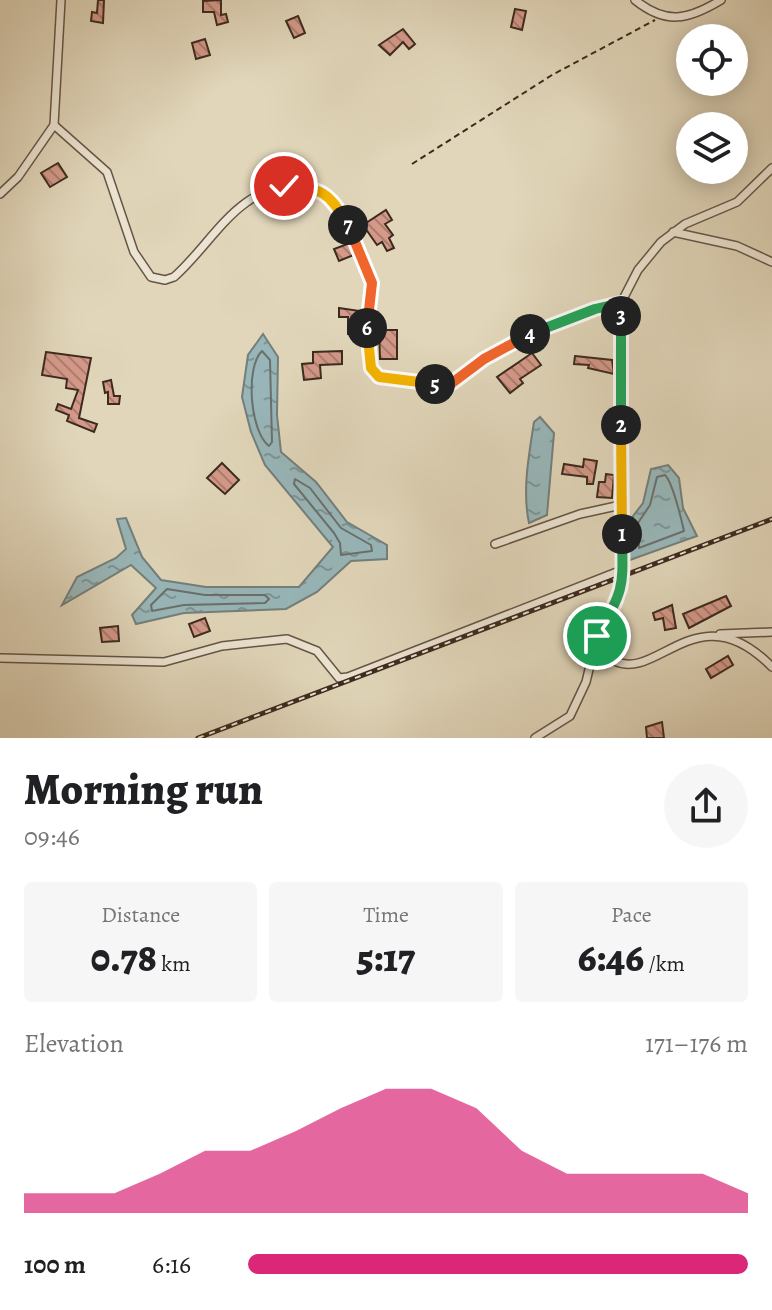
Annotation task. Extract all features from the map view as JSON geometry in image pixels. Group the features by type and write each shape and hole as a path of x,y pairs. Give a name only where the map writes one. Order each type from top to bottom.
{"street":[{"path":"0,194 18,177 54,125 61,0"},
{"path":"635,0 660,17 681,17 721,0"},
{"path":"54,125 107,172 134,252 147,272 157,279 174,277 257,193 284,186 312,188 328,194 352,231 372,283 367,327 371,368 379,377 420,383 452,383 484,359 529,335 595,309 621,303"},
{"path":"535,738 570,716 586,682 597,636 621,596 625,576 622,570 621,505 621,303 638,270 673,232 737,202 772,168"},
{"path":"673,232 737,246 772,262"},
{"path":"495,544 580,514 621,505"},
{"path":"0,658 164,662 222,646 287,639 317,651 339,678 348,677 622,570"},
{"path":"597,636 612,659 619,663 636,662 691,638 710,634 772,632"},
{"path":"710,634 729,638 772,667"}],"path":[{"path":"412,164 565,67 660,17"}],"water":[{"path":"263,334 278,357 277,415 281,452 316,482 347,522 387,545 387,559 351,561 317,592 286,609 184,613 136,624 132,615 156,588 131,565 62,605 77,577 116,558 126,549 117,519 126,518 142,557 161,580 206,587 299,587 333,547 265,465 251,432 242,397 248,355"},
{"path":"540,417 554,433 547,515 529,523 527,472 534,422"},
{"path":"668,465 679,478 683,508 697,536 627,561 630,520 643,503 651,469"}],"building":[{"path":"98,0 104,0 103,23 91,21 92,12 97,13"},
{"path":"221,0 221,15 226,14 228,22 217,25 214,12 203,12 203,1"},
{"path":"515,9 526,11 522,30 511,27"},
{"path":"298,16 305,33 294,38 286,21"},
{"path":"403,29 415,44 409,49 403,42 390,55 379,45"},
{"path":"205,39 210,55 196,59 192,43"},
{"path":"58,163 67,177 50,187 41,173"},
{"path":"386,210 392,220 385,224 393,235 389,238 394,248 387,251 382,242 377,245 363,225"},
{"path":"350,243 356,254 339,261 334,249"},
{"path":"339,308 360,311 360,334 348,334 348,317 339,317"},
{"path":"379,330 397,330 397,359 380,359"},
{"path":"342,351 342,364 320,365 321,378 304,380 302,364 313,363 313,352"},
{"path":"46,352 91,358 79,418 97,424 94,432 67,421 69,415 56,410 58,404 71,409 78,390 66,388 67,379 42,375"},
{"path":"532,353 541,365 520,379 523,383 510,393 497,377"},
{"path":"575,356 612,360 614,374 588,368 589,365 574,364"},
{"path":"111,380 114,396 120,396 119,404 108,404 108,392 105,393 103,382"},
{"path":"584,459 597,461 593,484 587,484 587,477 562,474 564,464 583,467"},
{"path":"222,463 239,480 225,494 207,478"},
{"path":"606,474 614,475 612,498 597,497 599,482 605,482"},
{"path":"726,596 731,606 689,628 683,614"},
{"path":"672,605 676,628 665,630 663,618 655,620 653,613"},
{"path":"205,618 210,631 194,637 189,624"},
{"path":"118,626 119,641 102,642 100,628"},
{"path":"728,656 733,665 711,678 706,669"},
{"path":"662,722 664,738 647,738 646,727"}],"railway":[{"path":"198,738 772,519"}],"route":[{"path":"284,186 312,188 328,194 352,231 372,283 367,327 369,358 371,368 379,377 420,383 452,383 484,359 529,335 595,309 621,303 621,505 622,570 625,576 621,596 597,636"}]}
